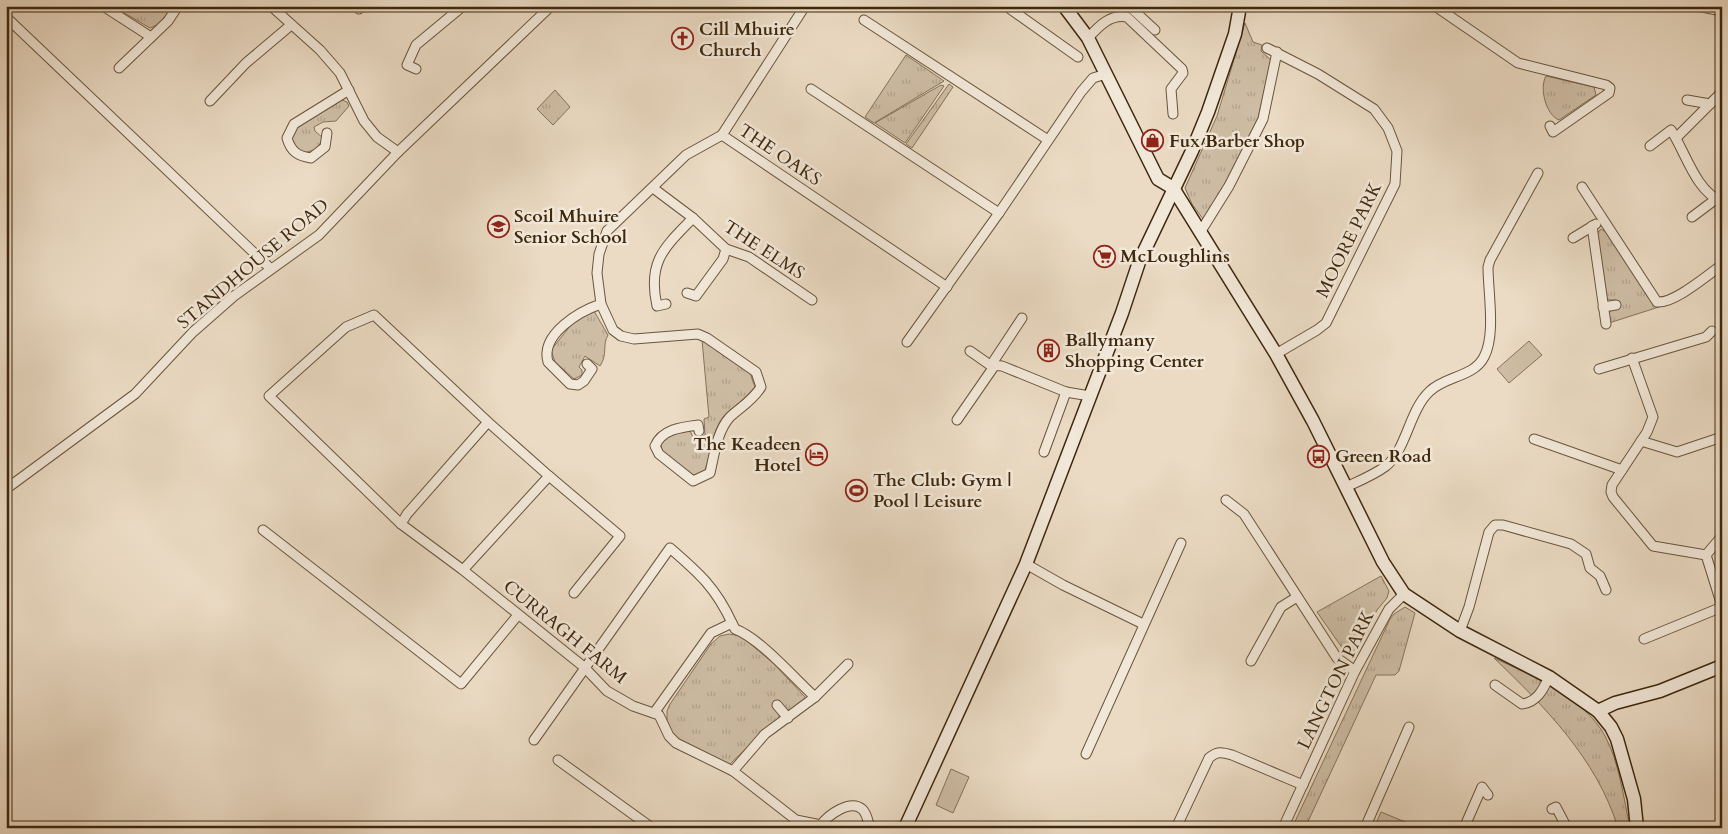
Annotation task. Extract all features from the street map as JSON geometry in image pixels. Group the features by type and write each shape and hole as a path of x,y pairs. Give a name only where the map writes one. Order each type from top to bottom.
{"street":[{"path":"103,6 150,38"},
{"path":"119,68 168,21 178,6"},
{"path":"271,6 320,50 335,67 364,121 377,137 398,152"},
{"path":"416,69 407,65 416,45 463,6"},
{"name":"STANDHOUSE ROAD","path":"6,489 135,394 193,332 234,296 335,220 398,152 551,6"},
{"name":"THE OAKS","path":"805,6 722,135 947,287"},
{"path":"1006,6 1078,56"},
{"path":"1064,6 1088,38 1158,179 1173,188 1276,354 1383,562 1404,594 1460,631 1549,677 1598,711 1617,739 1634,799 1637,828"},
{"path":"1129,6 1155,30"},
{"path":"905,828 1026,564 1139,262 1192,151 1208,112 1235,34 1240,6"},
{"path":"1435,6 1518,63 1610,88 1609,93 1550,131"},
{"path":"1697,6 1722,11"},
{"path":"1088,38 1109,19 1118,15 1127,17 1182,69 1183,73 1171,89 1173,114"},
{"path":"6,17 271,269"},
{"path":"864,20 1048,140"},
{"path":"210,101 246,63 291,25"},
{"name":"MOORE PARK","path":"1266,48 1277,52 1374,109 1388,128 1397,151 1395,184 1326,323 1276,354"},
{"path":"1201,231 1229,186 1263,119 1277,52"},
{"path":"907,342 999,213 1081,92 1093,78 1106,74"},
{"path":"811,88 999,213"},
{"path":"326,133 325,147 311,158 296,154 290,149 287,138 294,124 349,90"},
{"path":"1676,138 1722,92"},
{"path":"1687,100 1710,104"},
{"path":"1650,146 1671,130 1693,172 1719,200 1692,217"},
{"path":"699,431 698,425 678,428 657,440 655,446 659,454 694,481 710,473 723,427 730,417 756,395 761,387 756,372 707,338 698,334 634,339 621,336 613,330 602,304 597,273 599,254 607,231 686,156 722,135"},
{"path":"1346,487 1387,465 1395,455 1416,410 1430,391 1473,369 1483,359 1490,335 1488,267 1490,260 1538,173"},
{"path":"1582,187 1657,302 1664,303 1674,298 1722,265"},
{"name":"THE ELMS","path":"653,188 693,218 726,249 749,257 812,300"},
{"path":"666,304 657,306 654,292 656,262 665,248 693,218"},
{"path":"1573,238 1603,219"},
{"path":"1592,226 1606,324"},
{"path":"687,293 696,296 723,259 726,249"},
{"path":"587,364 592,369 584,381 578,385 570,384 548,362 547,347 554,335 583,310 602,304"},
{"path":"1603,307 1616,305"},
{"name":"CURRAGH FARM","path":"488,422 374,315 346,327 269,396 400,524 463,570 584,667 607,690 633,706 654,713"},
{"path":"957,420 1022,318"},
{"path":"1599,369 1706,337 1712,331"},
{"path":"970,351 993,365 1002,366 1066,392 1090,396"},
{"path":"1632,358 1653,417 1641,441 1612,485 1613,498 1653,546 1706,555"},
{"path":"1044,452 1066,392"},
{"path":"400,524 488,422 620,536 574,593"},
{"path":"1641,441 1677,452 1722,437"},
{"path":"1539,438 1622,470"},
{"path":"463,570 549,476"},
{"path":"1226,500 1244,514 1337,658 1355,671"},
{"path":"1460,631 1469,607 1492,526 1503,525 1571,544 1586,554 1590,568 1600,576 1606,590"},
{"path":"262,530 461,684 518,615"},
{"path":"1706,555 1722,536"},
{"path":"1086,754 1181,543"},
{"path":"534,740 670,548 707,580 724,605 735,629 743,632 768,653 815,697"},
{"path":"1644,639 1722,607 1706,555"},
{"path":"1026,564 1063,585 1144,624"},
{"name":"LANGTON PARK","path":"1283,828 1355,671 1389,609 1404,594"},
{"path":"1251,661 1281,607 1297,597"},
{"path":"732,623 711,633 654,713 659,715 669,736 676,743 733,771 796,820 820,826 836,811 854,806 861,808 870,828"},
{"path":"733,771 765,734 815,697 848,664"},
{"path":"1598,711 1615,703 1660,691 1722,666"},
{"path":"1495,685 1522,704 1542,692 1549,677"},
{"path":"777,705 788,718"},
{"path":"1365,828 1409,726"},
{"path":"1176,828 1209,758 1215,753 1221,751 1232,754 1304,785"},
{"path":"558,760 652,828"},
{"path":"1464,828 1482,787 1488,794"},
{"path":"1552,810 1556,807 1567,828"}],"green space":[{"path":"173,6 159,24 150,28 114,7"},
{"path":"1245,23 1253,42 1262,45 1261,51 1271,60 1258,118 1210,214 1203,219 1192,204 1185,188 1217,116"},
{"path":"906,55 944,81 874,123 865,117"},
{"path":"1546,76 1594,87 1596,95 1559,120 1550,113 1545,101 1543,87"},
{"path":"949,84 953,87 912,148 906,144"},
{"path":"941,85 944,86 905,143 875,123"},
{"path":"555,90 570,107 553,125 537,109"},
{"path":"340,99 347,102 349,106 336,121 323,122 314,127 315,131 323,138 317,149 304,153 297,148 291,137 292,129"},
{"path":"1601,229 1606,232 1651,301 1662,306 1609,323 1609,312 1617,307 1616,300 1610,300 1605,297 1597,233"},
{"path":"594,311 608,335 605,342 604,358 600,366 585,356 579,367 582,370 582,375 574,379 555,362 551,350 575,320"},
{"path":"702,340 750,373 755,387 723,417 714,435 705,470 700,474 692,475 662,451 660,441 678,431 690,431 694,439 705,435 704,419 709,417"},
{"path":"1529,341 1542,355 1509,383 1497,369"},
{"path":"1381,576 1389,591 1387,598 1377,610 1357,649 1349,652 1343,649 1317,612"},
{"path":"1405,607 1415,613 1399,671 1395,675 1376,675 1305,828 1292,828 1390,619"},
{"path":"729,634 741,636 773,663 805,697 805,700 790,710 774,707 779,715 779,720 763,732 729,765 679,739 671,731 667,722 667,711 711,644 720,636"},
{"path":"1494,658 1556,689 1571,699 1596,722 1605,736 1614,757 1630,828 1618,828 1609,803 1597,779 1567,735 1532,695"},
{"path":"951,769 969,777 953,813 936,805"},
{"path":"1381,812 1420,828 1374,828"}],"place":[{"name":"Cill Mhuire Church","path":"683,39"},
{"name":"Fux Barber Shop","path":"1153,141"},
{"name":"Scoil Mhuire Senior School","path":"498,226"},
{"name":"McLoughlins","path":"1104,256"},
{"name":"Ballymany Shopping Center","path":"1049,350"},
{"name":"The Keadeen Hotel","path":"817,454"},
{"name":"Green Road","path":"1319,456"},
{"name":"The Club: Gym | Pool | Leisure","path":"857,490"}]}
